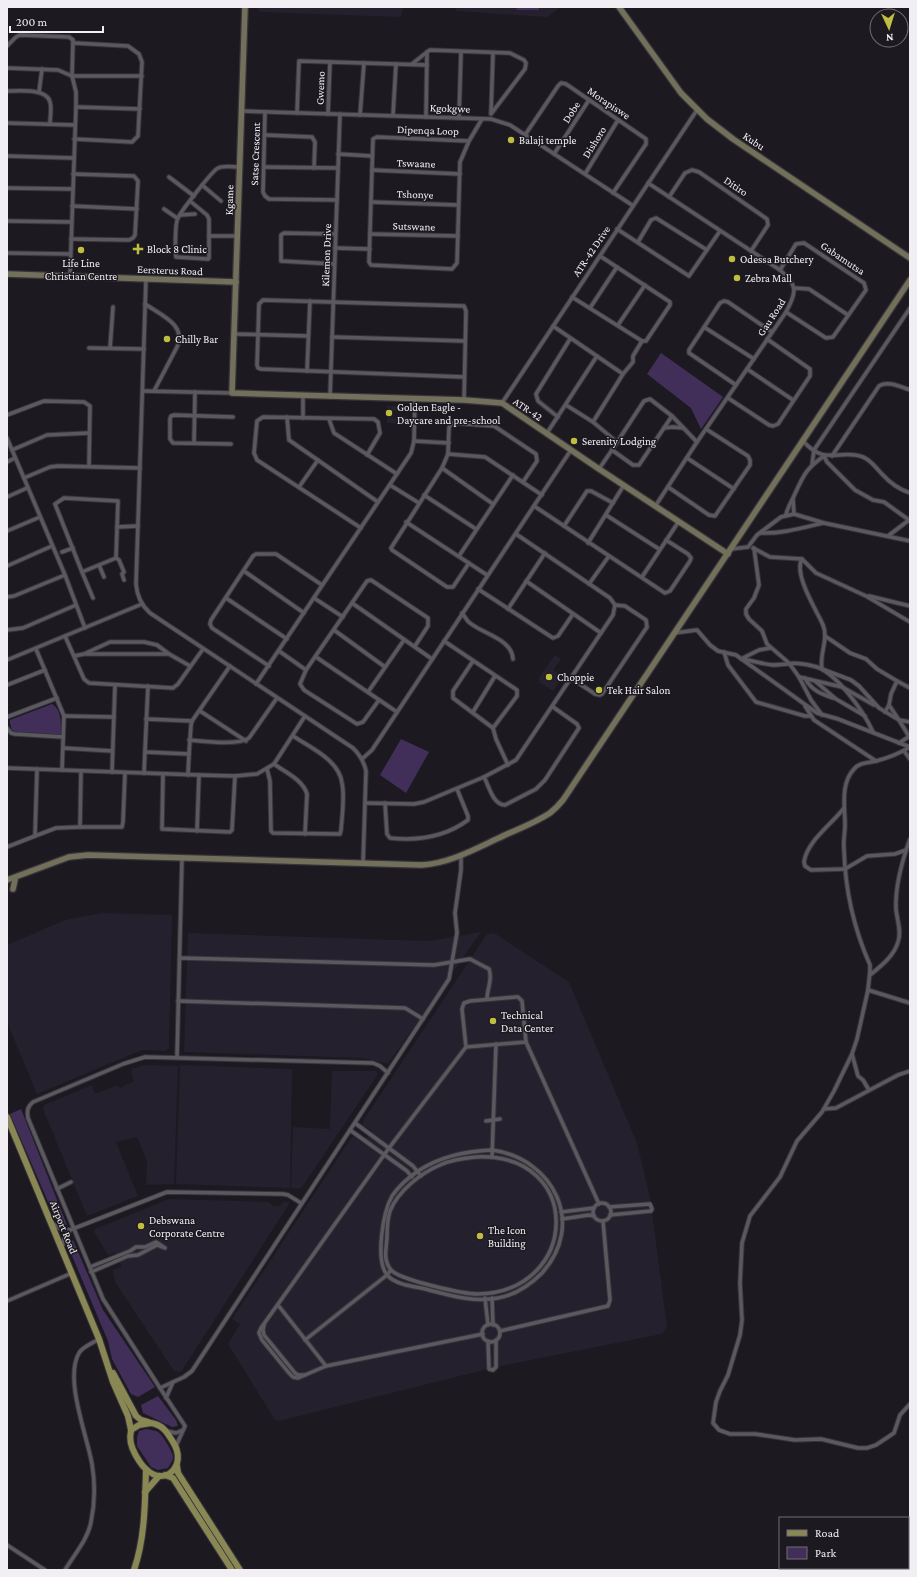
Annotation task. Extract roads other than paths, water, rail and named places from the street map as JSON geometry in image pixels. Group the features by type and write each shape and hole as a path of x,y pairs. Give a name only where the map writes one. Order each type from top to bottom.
{"main road":[{"name":"Kgame","path":"232,393 245,7"},
{"name":"Kubu","path":"619,7 681,93 697,110 733,139 910,258"},
{"name":"Eersterus Road","path":"7,274 236,282"},
{"path":"7,880 78,855 363,864 435,864 461,855 550,813 557,806 674,634 910,280"},
{"name":"ATR-42","path":"232,393 464,400 502,403 599,469 679,521 729,551"},
{"path":"15,880 13,889 7,884 15,880 31,873 35,870"},
{"name":"Airport Road","path":"7,1117 100,1342 134,1413 141,1420 161,1426 167,1431 176,1446 179,1457 177,1466"},
{"name":"Airport Road","path":"100,1342 113,1382 128,1416 131,1430 131,1447 146,1470"},
{"path":"131,1430 139,1425 151,1422"},
{"path":"145,1492 162,1475 173,1471 177,1466"},
{"path":"177,1466 178,1473 240,1570"},
{"path":"134,1570 139,1554 142,1536 146,1470 173,1478 232,1570"}],"street":[{"path":"7,46 16,36 20,35 69,36 74,43 72,76 76,92 76,107 70,239 70,276"},
{"path":"74,43 128,46 139,54 141,59 142,76 138,136 132,142 74,138"},
{"path":"412,64 430,50 514,54 524,60 526,67 491,114"},
{"path":"426,117 427,52"},
{"path":"459,118 461,52"},
{"path":"491,119 493,52"},
{"path":"296,113 299,61 427,65"},
{"name":"Gwemo","path":"328,114 330,62"},
{"path":"360,115 364,63"},
{"path":"393,115 396,64"},
{"path":"7,68 58,70 72,76 142,76"},
{"path":"39,92 42,69"},
{"name":"Morapiswe","path":"525,135 561,83 566,84 645,137 646,143 613,193"},
{"path":"7,91 39,92 48,98 51,103 50,124"},
{"name":"Dobe","path":"554,154 589,100"},
{"path":"76,107 140,109"},
{"name":"ATR-42 Drive","path":"502,403 697,110"},
{"name":"Kgokgwe","path":"242,111 491,119 510,125 632,206"},
{"name":"Satse Crescent","path":"266,112 263,192 265,196 269,199 337,200"},
{"name":"Kilemon Drive","path":"330,396 340,114"},
{"path":"469,140 482,119"},
{"name":"Dishoro","path":"585,174 618,120"},
{"path":"7,123 75,125"},
{"path":"264,135 312,137 315,142 314,168"},
{"name":"Dipenqa Loop","path":"377,137 469,140 461,157 458,204 457,263 452,269 374,266 369,262 372,156 373,141 377,137"},
{"path":"338,154 372,156"},
{"path":"7,156 73,158"},
{"path":"190,201 207,215 210,222 208,258 176,257 178,216 202,185 217,168 240,167"},
{"path":"264,167 338,168"},
{"name":"Tswaane","path":"372,170 460,174"},
{"name":"Ditiro","path":"669,196 685,173 692,170 699,172 767,218 768,225 751,251"},
{"path":"70,239 129,240 136,235 138,181 134,176 73,174"},
{"path":"169,177 194,196"},
{"name":"Gau Road","path":"648,183 780,270 792,282 794,288 794,296 786,312 656,505"},
{"path":"202,185 221,201"},
{"path":"7,188 72,189"},
{"name":"Tshonye","path":"371,202 458,204"},
{"path":"72,206 137,209"},
{"path":"164,209 178,216 195,214"},
{"path":"638,242 651,220 656,218 707,250"},
{"path":"7,221 71,222"},
{"path":"617,229 689,276 720,231"},
{"path":"334,264 281,261 281,236 284,233 335,234"},
{"name":"Sutswane","path":"370,234 458,236"},
{"path":"209,236 237,236"},
{"name":"Gabamutsa","path":"780,270 796,244 804,243 864,283 866,290 833,337 826,338 786,312"},
{"path":"335,248 370,249"},
{"path":"7,254 70,254"},
{"path":"572,297 642,341 646,342 670,305 669,300 600,256"},
{"path":"590,308 617,267"},
{"path":"146,279 136,584 139,598 150,613 353,748 362,759 366,771 363,864"},
{"path":"618,326 645,285"},
{"path":"794,288 809,289 848,315"},
{"path":"464,377 258,368 259,304 261,301 310,301 462,306 466,310 464,400"},
{"path":"307,371 310,301"},
{"path":"736,385 689,353 720,303 724,301 728,302 772,332"},
{"path":"145,304 178,328 180,334 180,341 154,391"},
{"path":"110,348 113,307"},
{"path":"812,465 814,450 910,308"},
{"path":"553,326 623,374"},
{"path":"704,327 754,359"},
{"path":"234,334 308,336"},
{"path":"332,337 465,341"},
{"path":"558,417 538,401 536,394 570,339"},
{"path":"728,398 769,425 773,426 778,424 810,376 810,369 767,339"},
{"path":"593,422 623,374 633,362 633,356 642,341"},
{"path":"89,348 144,350"},
{"path":"547,433 597,356"},
{"path":"747,369 793,400"},
{"path":"831,456 838,448 879,386 888,383 910,390"},
{"path":"142,391 232,393"},
{"path":"194,443 195,392"},
{"path":"303,396 303,418"},
{"path":"256,684 411,452 414,441 415,399"},
{"path":"599,469 642,404 650,399 672,416 697,442"},
{"path":"7,415 44,401 84,402 88,404 90,406 89,466"},
{"path":"566,404 593,422 617,442"},
{"path":"231,444 173,443 170,441 170,419 171,416 174,415 233,417"},
{"path":"361,528 257,460 254,453 257,421 263,416 329,419 374,419 378,422 380,433 367,455"},
{"path":"612,450 633,465 639,465 672,416"},
{"path":"287,417 289,440 378,502"},
{"path":"329,419 334,433 397,474"},
{"path":"468,563 453,587 447,587 391,549 391,546 406,522 442,468 448,454 449,428 451,424 489,425 497,428 537,455 537,461 523,482"},
{"path":"664,428 683,428"},
{"path":"668,487 713,516 717,514 750,465 749,458 706,429"},
{"path":"12,450 47,435 89,433"},
{"path":"7,438 65,575 85,628"},
{"path":"414,441 449,443"},
{"path":"803,441 824,456 825,459 855,490 873,500 884,502 910,520 888,536"},
{"path":"362,759 372,750 571,450"},
{"path":"448,454 485,457 542,495"},
{"path":"786,515 800,482 812,465 824,456 857,455 864,457 889,481 898,488 910,493"},
{"path":"7,462 15,458"},
{"path":"687,458 734,489"},
{"path":"299,487 318,460"},
{"path":"24,478 54,466 140,468"},
{"path":"442,468 494,504"},
{"path":"459,556 513,475"},
{"path":"390,485 419,503"},
{"path":"588,543 624,485"},
{"path":"7,497 28,488"},
{"path":"564,526 587,491 591,491 613,503"},
{"path":"424,495 476,529"},
{"path":"93,598 55,504 62,498 118,501 116,558"},
{"path":"793,499 794,514"},
{"path":"534,506 665,593 670,591 691,558 688,554 666,540"},
{"path":"748,547 760,533 780,517 794,514 824,523 910,540"},
{"path":"606,515 659,549"},
{"path":"7,531 40,517"},
{"path":"642,577 659,549 679,521"},
{"path":"406,522 487,575"},
{"path":"760,533 772,534 824,523"},
{"path":"118,527 138,526"},
{"path":"516,534 610,598 616,605 625,606 646,620 647,627 602,694 595,694 571,678"},
{"path":"7,566 52,546"},
{"path":"729,551 748,547 754,548 770,557 802,559 816,573 866,596 910,622"},
{"path":"62,552 73,548"},
{"path":"754,548 759,585 754,598 746,609 746,614 749,619 762,631 766,644 789,663 799,676 811,700 823,715"},
{"path":"508,609 545,553"},
{"path":"269,666 212,628 210,624 211,620 254,555 274,554 322,585"},
{"path":"589,584 609,556"},
{"path":"82,572 116,558"},
{"path":"116,558 119,559 124,572 122,574 124,580"},
{"path":"802,559 800,563 801,575 823,625 825,636 820,661 822,669 832,676 866,716 873,732"},
{"path":"99,565 104,577"},
{"path":"244,571 304,613"},
{"path":"7,597 14,596 65,575"},
{"path":"379,700 363,722 357,724 301,687 301,681 306,670 369,580 428,618 428,626 415,646"},
{"path":"526,581 601,633"},
{"path":"478,589 553,638 558,636 574,614"},
{"path":"866,596 910,606"},
{"path":"226,598 286,639"},
{"path":"314,598 343,617"},
{"path":"352,603 432,659"},
{"path":"7,660 142,604"},
{"path":"365,803 419,804 484,777 508,765 520,756 613,615 616,605"},
{"path":"7,630 23,628 76,606"},
{"path":"462,613 470,623 506,645 512,654 513,659"},
{"path":"334,630 385,667"},
{"path":"674,634 697,630 710,645 718,651 736,655 817,713 838,719 910,747"},
{"path":"65,636 86,682 116,685 173,688 203,649"},
{"path":"825,636 850,653 866,659 877,669 910,688"},
{"path":"368,692 404,640"},
{"path":"84,654 105,644 114,642 151,643 190,666"},
{"path":"444,642 515,688 518,692 517,696 493,728"},
{"path":"36,648 64,716 62,770"},
{"path":"741,659 759,650 770,648"},
{"path":"278,651 306,670"},
{"path":"724,652 728,665 756,702 805,716 810,716"},
{"path":"74,656 84,654 169,654"},
{"path":"316,657 397,712"},
{"path":"741,659 773,665 789,663 814,666 851,680 859,686 879,708"},
{"path":"473,661 452,693 454,699 493,728 496,739 508,765"},
{"path":"188,775 189,740 192,720 200,711 230,666"},
{"path":"7,685 45,670"},
{"path":"473,712 496,676"},
{"path":"799,676 842,687 899,720 910,722"},
{"path":"805,678 811,688 836,699"},
{"path":"814,680 836,699 858,713 866,716"},
{"path":"886,712 891,694 897,681"},
{"path":"112,772 116,685"},
{"path":"144,773 148,686"},
{"path":"7,717 57,698"},
{"path":"189,740 246,741 277,698"},
{"path":"804,704 810,716 814,720 876,761"},
{"path":"889,705 910,737 899,742"},
{"path":"484,777 497,802 502,805 505,805 536,789 546,780 579,728 577,724 553,707"},
{"path":"200,711 246,741"},
{"path":"64,716 114,717"},
{"path":"7,768 188,775 235,776 257,774 268,769 274,764 305,716"},
{"path":"146,718 192,720"},
{"path":"7,728 11,733 15,734 63,737"},
{"path":"268,769 270,781 270,831 273,833 340,834 343,784 341,777 332,763 293,736"},
{"path":"910,747 904,751 876,761 863,763 857,766 850,774 845,792 845,869 857,932 870,965 868,990 861,1025 852,1054 824,1109 797,1141 780,1177 750,1216 742,1243 740,1283 742,1320 740,1335 730,1368 716,1402 713,1423 718,1430 730,1434 755,1434 795,1440 821,1439 858,1448 867,1448 876,1445 894,1433 900,1415 910,1404"},
{"path":"63,748 112,751"},
{"path":"904,751 910,759"},
{"path":"145,752 189,754"},
{"path":"274,764 302,783 305,788 306,834"},
{"path":"35,836 37,769"},
{"path":"80,827 82,771"},
{"path":"7,848 56,828 122,827 124,822 126,772"},
{"path":"163,774 162,829 230,832 232,830 235,776"},
{"path":"197,831 199,775"},
{"path":"385,803 387,834 390,838 432,837 468,820 468,816 457,789"},
{"path":"845,805 840,814 819,836 807,853 804,862 805,866 811,870 845,869 867,856 895,854 906,850"},
{"path":"870,975 887,960 894,951 899,940 896,901 898,882 910,839"},
{"path":"160,1388 187,1376 192,1371 449,979 457,933 455,913 461,870 461,855"},
{"path":"177,1057 182,858"},
{"path":"180,958 434,965 470,959 488,967 491,981 487,993 487,999"},
{"path":"868,990 910,1003"},
{"path":"483,1334 326,1366 298,1378 292,1376 260,1331 389,1148 466,1046 462,1006 466,1002 516,997 521,999 523,1004 526,1042 599,1204"},
{"path":"178,1001 404,1008 423,1019"},
{"path":"466,1046 526,1042"},
{"path":"492,1157 496,1044"},
{"path":"852,1054 858,1076 863,1080 869,1090"},
{"path":"176,1446 185,1426 106,1306 72,1230 28,1118 29,1105 32,1102 142,1057 373,1063 388,1072"},
{"path":"824,1109 836,1108 898,1075 910,1071"},
{"path":"486,1121 500,1119"},
{"path":"355,1123 413,1166 421,1176"},
{"path":"350,1130 407,1172 415,1181"},
{"path":"492,1150 510,1154 525,1160 536,1167 553,1188 563,1218 559,1243 548,1266 537,1278 520,1290 509,1295 486,1300 469,1300 398,1283 386,1275 382,1257 384,1215 393,1194 417,1172 434,1162 456,1154 492,1150"},
{"path":"492,1157 510,1160 531,1171 547,1188 552,1199 556,1212 557,1229 551,1248 541,1266 530,1276 514,1286 485,1294 465,1293 410,1280 401,1277 391,1270 385,1255 388,1219 397,1199 421,1176 440,1165 464,1158 492,1157"},
{"path":"57,1189 72,1182"},
{"path":"61,1248 64,1239 72,1230 160,1194 171,1192 283,1194 288,1195 301,1204"},
{"path":"556,1212 594,1208 599,1204 604,1204 609,1207 650,1204 652,1209 651,1211 610,1215 603,1221"},
{"path":"609,1207 610,1215"},
{"path":"594,1208 594,1216"},
{"path":"557,1220 589,1215 603,1221"},
{"path":"500,1331 608,1306 610,1300 603,1221"},
{"path":"52,1223 59,1228 72,1230"},
{"path":"90,1268 136,1247 145,1247 156,1242 165,1248 157,1245 138,1255 128,1256 91,1272"},
{"path":"305,1340 391,1270"},
{"path":"7,1301 72,1273"},
{"path":"491,1293 493,1325"},
{"path":"485,1294 488,1325"},
{"path":"278,1305 326,1366"},
{"path":"483,1334 484,1329 488,1325 493,1325 500,1331"},
{"path":"483,1334 488,1341 489,1369 493,1370 496,1367 496,1340 500,1331"},
{"path":"488,1341 496,1340"},
{"path":"65,1570 86,1536 91,1523 94,1495 91,1462 74,1388 74,1371 80,1351 100,1342"},
{"path":"166,1398 173,1382"},
{"path":"167,1431 176,1433 184,1429"},
{"path":"7,1545 45,1570"}],"place":[{"name":"Balaji temple","path":"511,140"},
{"name":"Block 8 Clinic","path":"138,249"},
{"name":"Life Line Christian Centre","path":"81,250"},
{"name":"Odessa Butchery","path":"732,259"},
{"name":"Zebra Mall","path":"737,278"},
{"name":"Chilly Bar","path":"167,339"},
{"name":"Golden Eagle - Daycare and pre-school","path":"389,413"},
{"name":"Serenity Lodging","path":"574,441"},
{"name":"Choppie","path":"549,677"},
{"name":"Tek Hair Salon","path":"599,690"},
{"name":"Technical Data Center","path":"493,1021"},
{"name":"Debswana Corporate Centre","path":"141,1226"},
{"name":"The Icon Building","path":"480,1236"}]}
